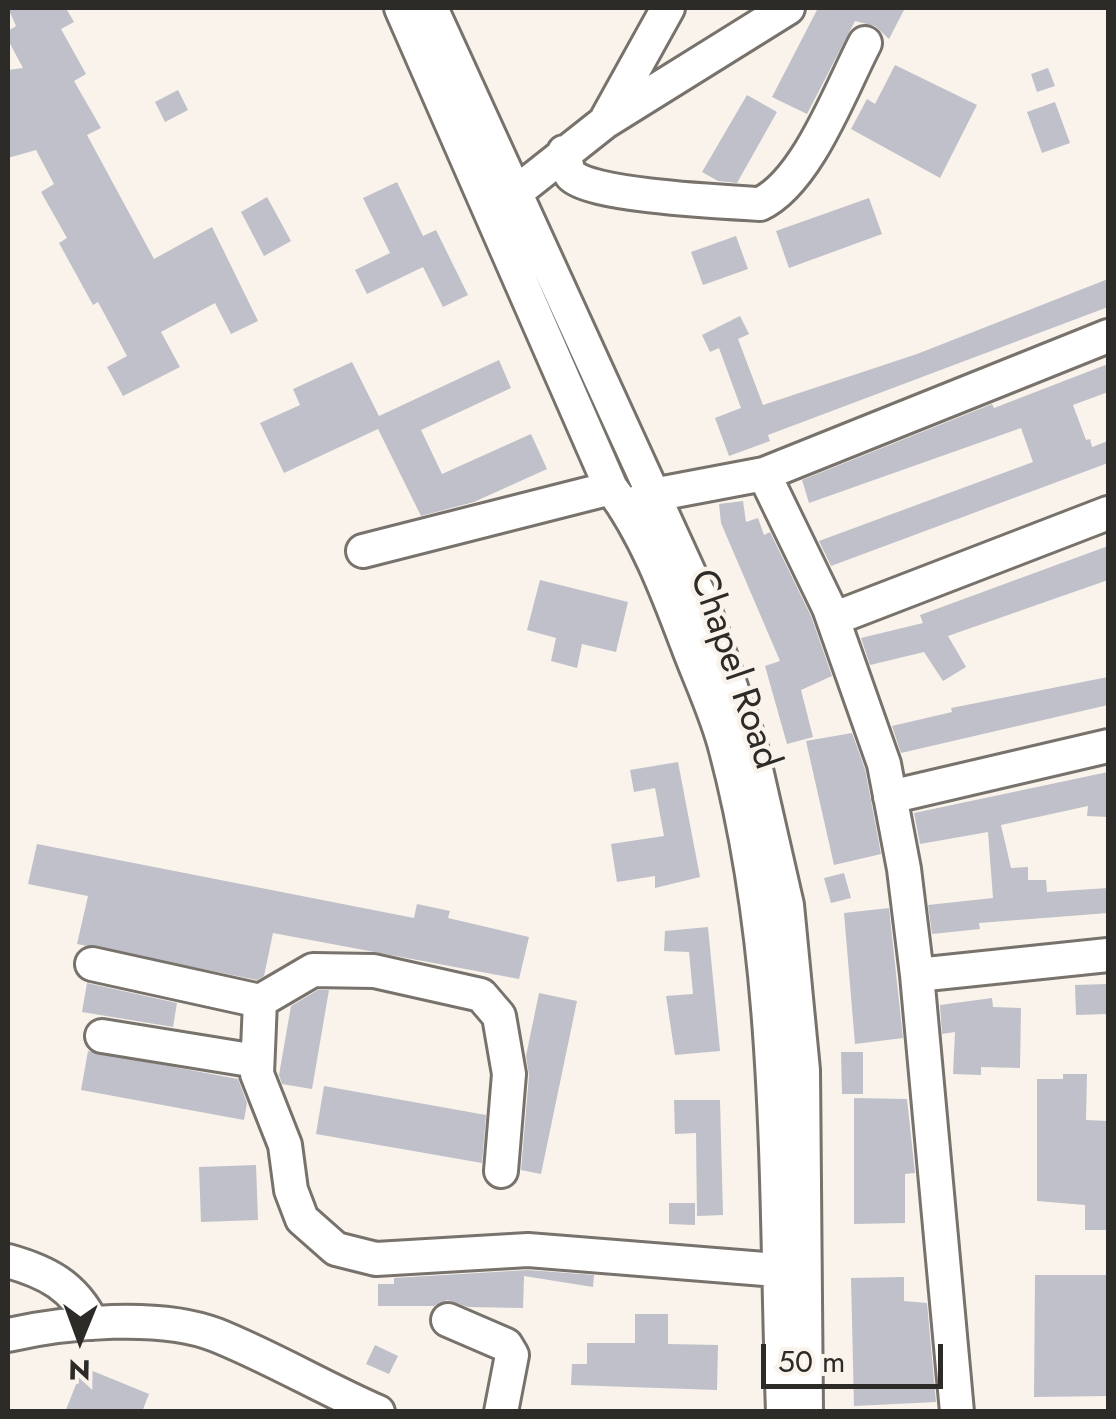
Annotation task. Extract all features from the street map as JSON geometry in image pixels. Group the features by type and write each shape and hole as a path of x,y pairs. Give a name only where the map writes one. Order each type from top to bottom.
{"street":[{"name":"Chapel Road","path":"401,8 630,497 701,599 750,742 787,904 803,1070 806,1412"},
{"name":"Chapel Road","path":"431,8 514,194 726,748 756,906 774,1072 783,1412"},
{"path":"605,122 668,8"},
{"path":"514,194 605,122 788,8"},
{"path":"564,152 570,174 582,183 660,197 760,204 773,198 800,169 865,43"},
{"path":"363,551 764,474 1108,336"},
{"path":"764,474 833,620 884,764 918,975 956,1412"},
{"path":"833,620 1108,513"},
{"path":"890,797 1108,746"},
{"path":"918,975 1108,955"},
{"path":"92,964 260,1001 313,970 374,970 481,996 499,1016 509,1074 501,1170"},
{"path":"260,1001 257,1074 286,1146 291,1190 302,1219 336,1249 376,1259 528,1250 777,1270"},
{"path":"102,1036 256,1061"},
{"path":"8,1261 64,1284 81,1300 92,1323"},
{"path":"448,1320 506,1346 512,1355 501,1412"},
{"path":"8,1335 92,1323 152,1324 212,1334 332,1403 378,1412"}],"building":[{"path":"8,8 66,8 74,22 61,29 86,74 74,81 101,128 87,135 154,259 212,227 258,321 231,334 215,303 161,332 180,367 123,396 107,367 127,356 59,243 67,238 41,192 54,184 36,150 8,158 8,70 23,68 8,40 8,31 16,26"},
{"path":"818,8 905,8 889,39 875,26 855,21 807,114 772,97"},
{"path":"895,65 977,105 940,178 851,129 867,99 875,104"},
{"path":"1048,68 1055,86 1037,92 1031,74"},
{"path":"178,90 188,110 165,122 155,102"},
{"path":"747,95 777,112 737,183 718,181 702,172"},
{"path":"1055,102 1070,143 1042,153 1027,112"},
{"path":"397,182 423,236 436,230 468,295 443,307 423,267 367,294 355,270 390,253 363,198"},
{"path":"267,197 291,241 264,256 241,212"},
{"path":"869,198 882,234 789,268 776,231"},
{"path":"736,236 748,269 703,285 691,252"},
{"path":"1108,279 1108,307 768,435 770,441 729,456 715,418 741,408 719,348 710,352 702,335 740,316 749,334 738,339 763,405 917,354"},
{"path":"499,360 511,388 421,430 442,474 531,434 547,469 474,502 421,516 378,429 284,473 260,423 300,405 293,389 352,362 379,416"},
{"path":"1108,364 1108,392 1073,405 1092,447 1108,441 1108,463 831,566 819,541 1033,462 1021,428 809,503 802,480 992,404 994,408"},
{"path":"743,501 746,522 758,518 764,535 770,532 811,616 832,676 801,690 813,737 787,744 765,666 780,661 721,523 719,504"},
{"path":"1108,546 1108,580 948,636 966,667 943,681 924,652 870,665 861,638 923,623 920,615"},
{"path":"540,580 628,602 616,652 582,644 577,668 551,661 556,638 527,630"},
{"path":"1108,677 1108,705 901,753 892,726 952,712 951,708"},
{"path":"852,733 865,769 881,854 834,865 806,741"},
{"path":"678,762 700,877 655,888 655,876 617,882 611,844 664,836 655,788 634,792 630,770"},
{"path":"1108,772 1108,817 1087,816 1088,806 1001,825 1011,868 1028,867 1028,880 1046,880 1047,892 1108,888 1108,913 979,923 980,929 932,934 928,905 993,898 988,832 920,844 914,813"},
{"path":"37,844 414,918 417,904 450,911 448,918 529,937 519,979 273,933 264,976 257,980 77,944 88,896 28,884"},
{"path":"844,873 851,898 831,903 824,878"},
{"path":"889,908 903,1038 855,1044 844,913"},
{"path":"708,927 720,1051 675,1055 666,996 693,994 689,952 664,951 665,931"},
{"path":"87,983 177,1003 173,1027 82,1012"},
{"path":"1108,984 1108,1014 1076,1015 1075,985"},
{"path":"318,990 329,990 312,1089 282,1084 279,1075 291,1006"},
{"path":"539,993 577,1001 541,1174 521,1170 529,1075 526,1056"},
{"path":"992,998 993,1007 1021,1008 1020,1068 981,1067 981,1075 953,1074 955,1032 942,1034 940,1005"},
{"path":"88,1051 238,1079 247,1103 244,1120 81,1090"},
{"path":"841,1052 863,1052 863,1094 842,1094"},
{"path":"1063,1074 1087,1074 1086,1120 1108,1121 1108,1230 1085,1230 1085,1205 1037,1201 1037,1079 1063,1079"},
{"path":"324,1086 486,1115 482,1163 316,1134"},
{"path":"854,1098 907,1099 915,1173 905,1174 905,1223 854,1224"},
{"path":"674,1100 720,1100 723,1215 697,1216 696,1133 675,1134"},
{"path":"256,1165 258,1220 201,1222 199,1167"},
{"path":"669,1203 695,1203 695,1225 669,1224"},
{"path":"528,1270 594,1275 593,1287 524,1276 523,1308 468,1307 447,1300 434,1306 378,1306 378,1284 394,1284 394,1278"},
{"path":"1035,1275 1108,1275 1108,1396 1034,1397"},
{"path":"904,1277 904,1301 927,1303 936,1402 854,1406 851,1278"},
{"path":"635,1314 668,1314 668,1344 718,1345 717,1390 571,1385 572,1364 587,1364 587,1343 635,1343"},
{"path":"375,1345 398,1356 389,1374 366,1364"},
{"path":"83,1367 149,1394 142,1412 65,1412"}]}
